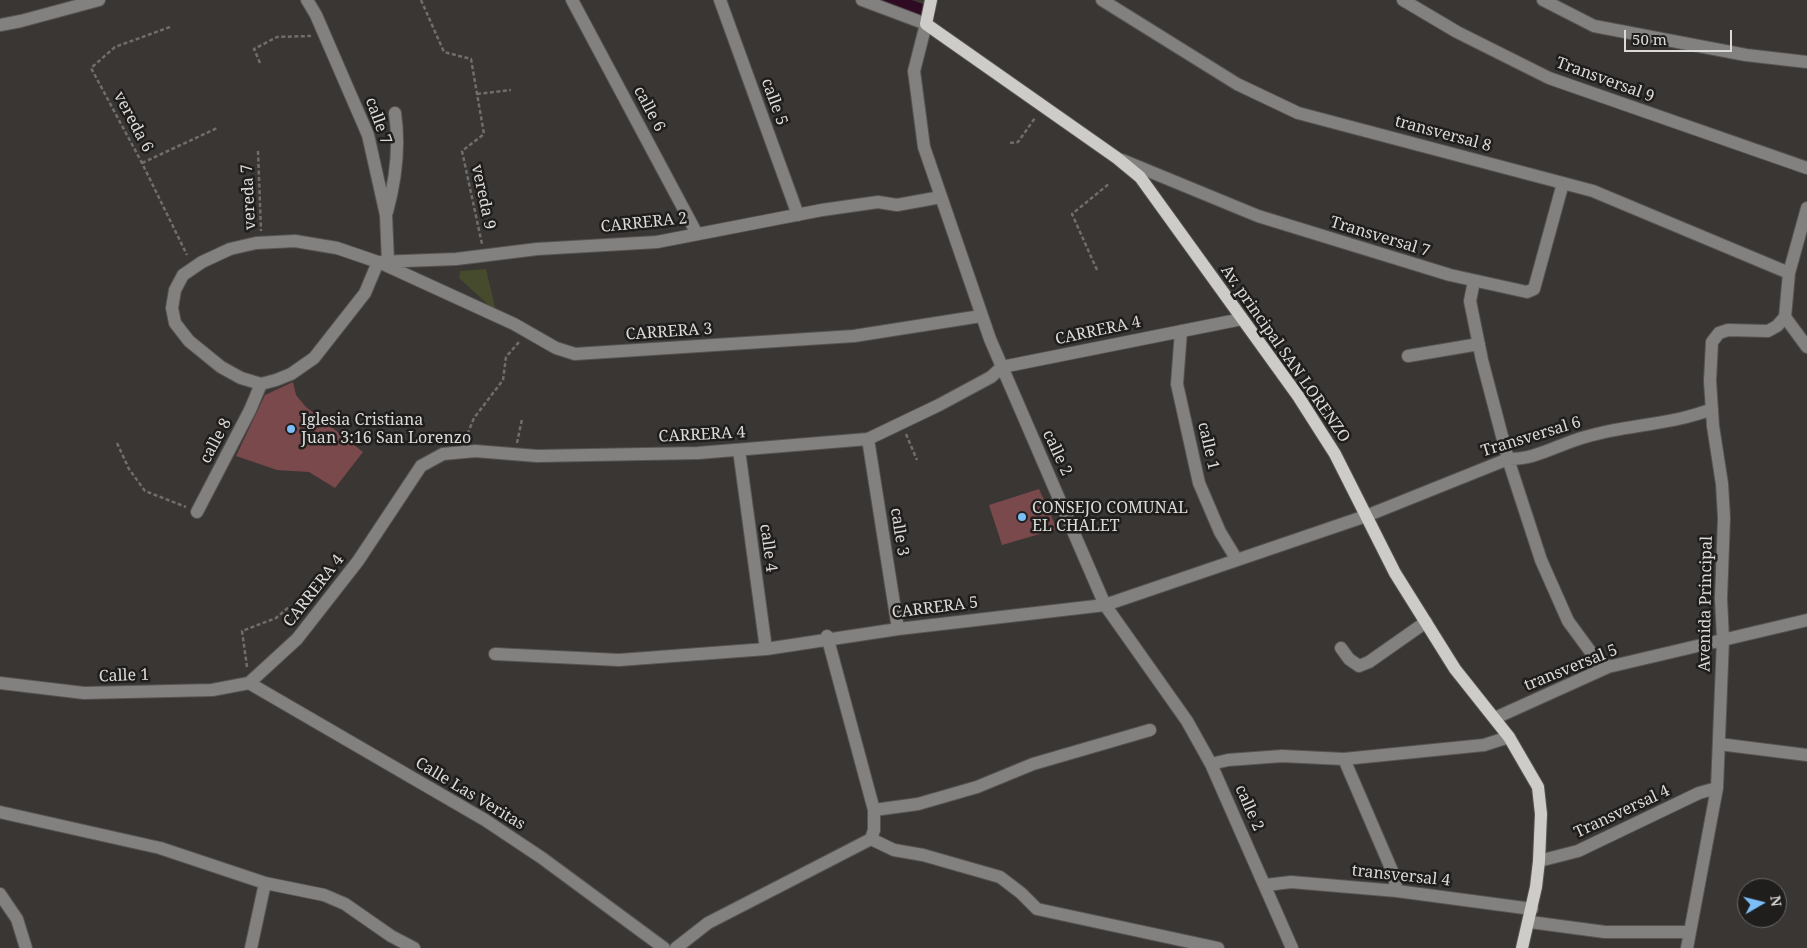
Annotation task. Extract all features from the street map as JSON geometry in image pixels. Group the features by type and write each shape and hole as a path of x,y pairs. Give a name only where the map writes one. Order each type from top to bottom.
{"main road":[{"path":"926,24 931,0"},
{"name":"Av. principal SAN LORENZO","path":"926,24 1117,158 1140,178 1298,396 1335,454 1395,573 1455,669 1509,737 1538,787 1541,814 1539,861 1531,915 1522,948"}],"street":[{"path":"0,25 100,0"},
{"name":"calle 7","path":"307,0 325,36 368,135 386,215 383,262"},
{"name":"calle 6","path":"572,0 697,234"},
{"name":"calle 5","path":"720,0 798,214"},
{"path":"862,0 926,24"},
{"name":"transversal 8","path":"1102,0 1237,84 1298,113 1594,191 1789,272"},
{"name":"Transversal 9","path":"1403,0 1458,32 1549,78 1807,168"},
{"path":"1543,0 1594,26 1746,56 1807,62"},
{"name":"calle 2","path":"926,24 914,71 924,147 981,316 1105,605 1187,721 1211,764 1266,885 1292,948"},
{"path":"386,215 394,186 398,152 395,113"},
{"name":"Transversal 7","path":"1117,158 1258,216 1474,281 1527,292 1534,289 1563,183"},
{"name":"CARRERA 2","path":"261,384 240,378 205,356 189,341 175,323 172,308 174,290 183,275 230,249 262,242 296,241 337,248 383,262 484,256 537,249 657,242 798,214 878,202 897,205 941,197"},
{"path":"1807,208 1789,272 1785,317 1807,347"},
{"path":"261,384 291,374 314,358 365,293 383,262"},
{"name":"CARRERA 3","path":"383,262 528,332 556,348 576,354 854,336 981,316"},
{"path":"1474,281 1470,302 1479,344 1508,458 1541,560 1568,621 1590,651 1608,667"},
{"name":"Avenida Principal","path":"1687,948 1717,788 1719,744 1723,639 1720,599 1724,518 1710,381 1712,342 1719,333 1728,330 1768,331 1785,317"},
{"name":"CARRERA 4","path":"249,683 297,639 358,561 421,466 443,454 476,451 515,454 698,453 868,439 991,377 1002,367 1242,319"},
{"name":"calle 1","path":"1181,331 1177,384 1199,484 1220,532 1237,560"},
{"path":"1408,356 1479,344"},
{"name":"calle 8","path":"197,512 250,410 261,384"},
{"name":"Transversal 6","path":"1366,516 1508,458 1523,459 1586,436 1686,419 1712,409"},
{"name":"calle 3","path":"868,439 898,629"},
{"name":"calle 4","path":"739,450 766,649"},
{"name":"CARRERA 5","path":"495,654 619,660 766,649 898,629 1105,605 1366,516"},
{"name":"transversal 5","path":"1494,718 1608,667 1807,620"},
{"path":"1340,648 1349,659 1359,666 1369,662 1426,622"},
{"path":"676,948 708,923 871,839 874,830 874,810 827,636"},
{"name":"Calle 1","path":"0,683 84,693 212,690 249,683"},
{"name":"Calle Las Veritas","path":"249,683 485,820 542,858 664,948"},
{"path":"874,810 918,804 978,787 1033,764 1150,730"},
{"path":"1211,764 1228,760 1282,756 1344,759 1484,745 1509,737"},
{"path":"1719,744 1807,755"},
{"path":"1344,759 1393,873 1397,891"},
{"name":"Transversal 4","path":"1539,861 1578,851 1699,793 1717,788"},
{"path":"0,812 160,848 265,883 324,895 345,904 391,936 414,948"},
{"path":"871,839 894,850 923,855 1000,877 1021,893 1037,909 1218,948"},
{"name":"transversal 4","path":"1266,885 1291,882 1397,891 1531,915 1605,932 1690,932"},
{"path":"251,948 265,883"},
{"path":"0,894 17,919 26,948"}],"path":[{"name":"vereda 9","path":"421,0 444,52 471,59 484,134 462,151 484,256"},
{"name":"vereda 6","path":"170,27 115,47 91,68 142,163 194,268"},
{"path":"260,63 254,49 278,37 288,35 325,36"},
{"path":"477,94 511,90"},
{"path":"1010,143 1018,142 1044,106"},
{"path":"142,163 217,128"},
{"name":"vereda 7","path":"258,150 262,242"},
{"path":"1097,270 1072,214 1110,184"},
{"path":"459,453 474,418 503,380 506,357 528,332"},
{"path":"515,454 522,420"},
{"path":"901,424 917,460"},
{"path":"117,443 129,468 145,491 197,512"},
{"path":"249,683 242,632 276,618 290,606"}],"green space":[{"path":"486,269 495,307 493,309 459,278 460,271"}],"building":[{"name":"Iglesia Cristiana Juan 3:16 San Lorenzo","path":"293,382 296,395 306,407 363,452 335,488 309,472 277,470 236,456 265,395"},
{"name":"CONSEJO COMUNAL EL CHALET","path":"1039,489 1057,529 1002,545 989,505"}],"waterway":[{"path":"890,0 928,14"}],"place":[{"name":"Iglesia Cristiana Juan 3:16 San Lorenzo","path":"291,429"},
{"name":"CONSEJO COMUNAL EL CHALET","path":"1022,517"}]}
